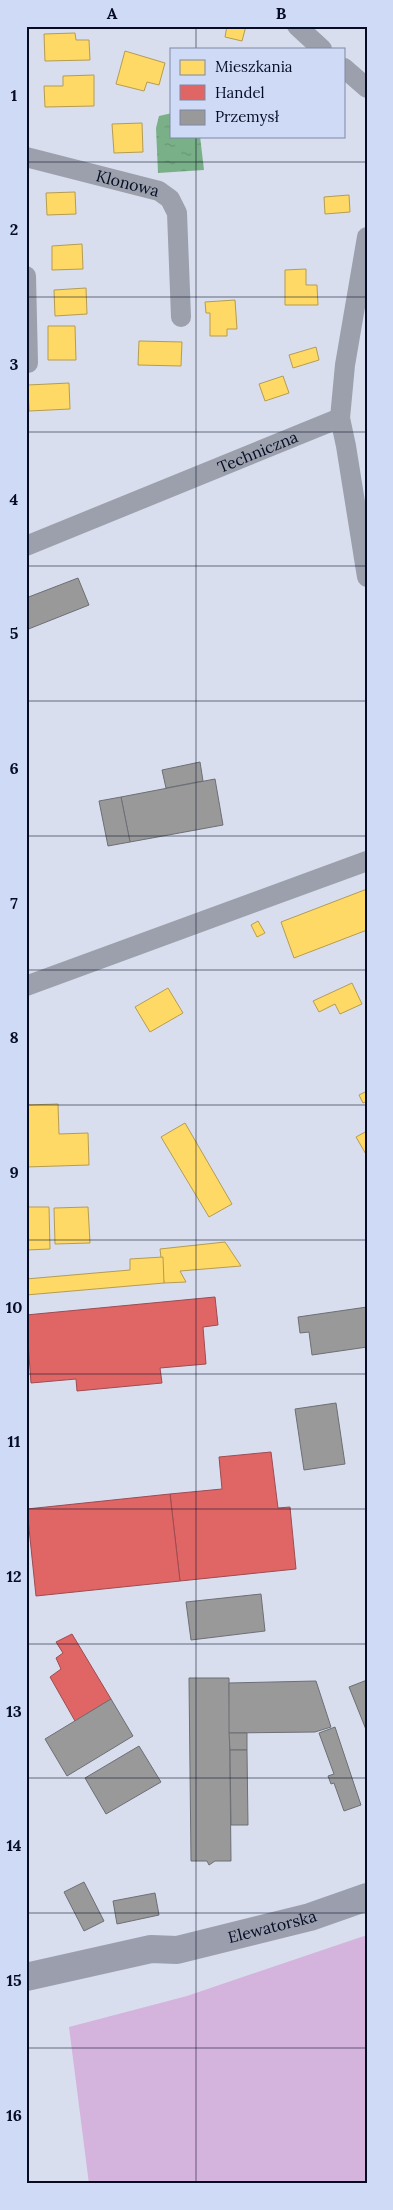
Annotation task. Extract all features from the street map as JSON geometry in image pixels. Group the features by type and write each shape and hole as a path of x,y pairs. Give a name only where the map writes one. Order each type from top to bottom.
{"street":[{"path":"297,26 321,48"},
{"path":"346,70 367,88"},
{"name":"Klonowa","path":"26,157 159,191 170,199 177,213 181,317"},
{"path":"367,237 345,365 340,418 367,577"},
{"path":"26,276 28,363"},
{"name":"Techniczna","path":"26,546 340,418"},
{"path":"26,986 367,861"},
{"name":"Elewatorska","path":"26,1977 151,1949 177,1950 310,1917 367,1898"},
{"name":"Elewatorska","path":"26,1997 156,1965 177,1950"}],"shaded area":[{"path":"367,1935 367,2184 89,2184 69,2027 187,1996"}],"water":[{"path":"170,113 170,138 200,138 204,170 158,173 156,128 159,116"}],"building: Mieszkania":[{"path":"227,26 246,26 242,41 225,37"},
{"path":"75,33 76,40 89,40 90,60 45,61 44,34"},
{"path":"125,51 165,63 159,85 147,82 144,91 116,84"},
{"path":"94,75 94,106 45,107 44,86 63,86 63,76"},
{"path":"142,123 143,152 114,153 112,124"},
{"path":"75,192 76,214 47,215 46,193"},
{"path":"349,195 350,212 325,214 324,197"},
{"path":"82,244 83,269 52,270 52,246"},
{"path":"306,269 306,285 317,285 318,305 285,305 285,270"},
{"path":"86,288 87,314 55,316 54,290"},
{"path":"235,300 237,329 227,329 227,336 210,336 210,313 206,313 205,302"},
{"path":"48,326 75,326 76,360 48,360"},
{"path":"139,341 182,342 181,366 138,365"},
{"path":"316,347 319,360 293,368 289,355"},
{"path":"283,376 289,393 265,401 259,384"},
{"path":"69,383 70,409 29,411 28,385"},
{"path":"367,889 367,930 294,958 281,922"},
{"path":"258,921 265,933 257,937 251,925"},
{"path":"352,983 362,1004 340,1014 335,1004 319,1012 313,1001"},
{"path":"168,988 183,1013 150,1032 135,1007"},
{"path":"367,1091 367,1101 363,1103 359,1095"},
{"path":"58,1104 59,1134 88,1133 89,1165 26,1167 27,1105"},
{"path":"185,1123 232,1204 209,1217 161,1137"},
{"path":"367,1131 367,1156 356,1137"},
{"path":"26,1207 49,1207 50,1249 26,1250"},
{"path":"88,1207 90,1243 55,1244 54,1208"},
{"path":"225,1242 241,1266 180,1271 186,1282 164,1283 160,1249"},
{"path":"163,1257 164,1283 26,1295 26,1279 130,1270 130,1259"}],"building: Handel":[{"path":"215,1297 218,1325 203,1327 206,1364 160,1368 162,1383 77,1391 76,1379 31,1383 26,1315"},
{"path":"271,1452 278,1508 290,1507 296,1569 180,1581 170,1494 222,1489 219,1457"},
{"path":"170,1494 180,1581 36,1596 27,1509"},
{"path":"72,1634 111,1699 75,1721 50,1677 61,1669 56,1658 63,1653 56,1642"}],"building: Przemysł":[{"path":"78,578 89,605 26,630 26,598"},
{"path":"200,762 203,781 166,788 162,770"},
{"path":"215,779 223,825 130,842 121,797"},
{"path":"121,797 130,842 108,846 99,801"},
{"path":"367,1307 367,1347 312,1355 309,1332 300,1333 298,1317"},
{"path":"336,1403 345,1464 304,1470 295,1409"},
{"path":"261,1594 265,1631 191,1640 186,1602"},
{"path":"189,1678 229,1678 231,1861 215,1861 209,1865 207,1861 191,1861"},
{"path":"367,1680 367,1732 349,1687"},
{"path":"316,1681 331,1727 315,1732 229,1733 229,1683"},
{"path":"111,1699 133,1736 67,1776 45,1739"},
{"path":"335,1727 361,1805 344,1811 334,1783 331,1784 328,1776 334,1774 319,1733"},
{"path":"229,1733 247,1733 247,1750 230,1750"},
{"path":"139,1746 161,1782 106,1814 85,1778"},
{"path":"230,1750 247,1750 248,1825 231,1825"},
{"path":"84,1882 104,1921 84,1931 64,1892"},
{"path":"155,1893 159,1915 117,1924 113,1901"}]}
